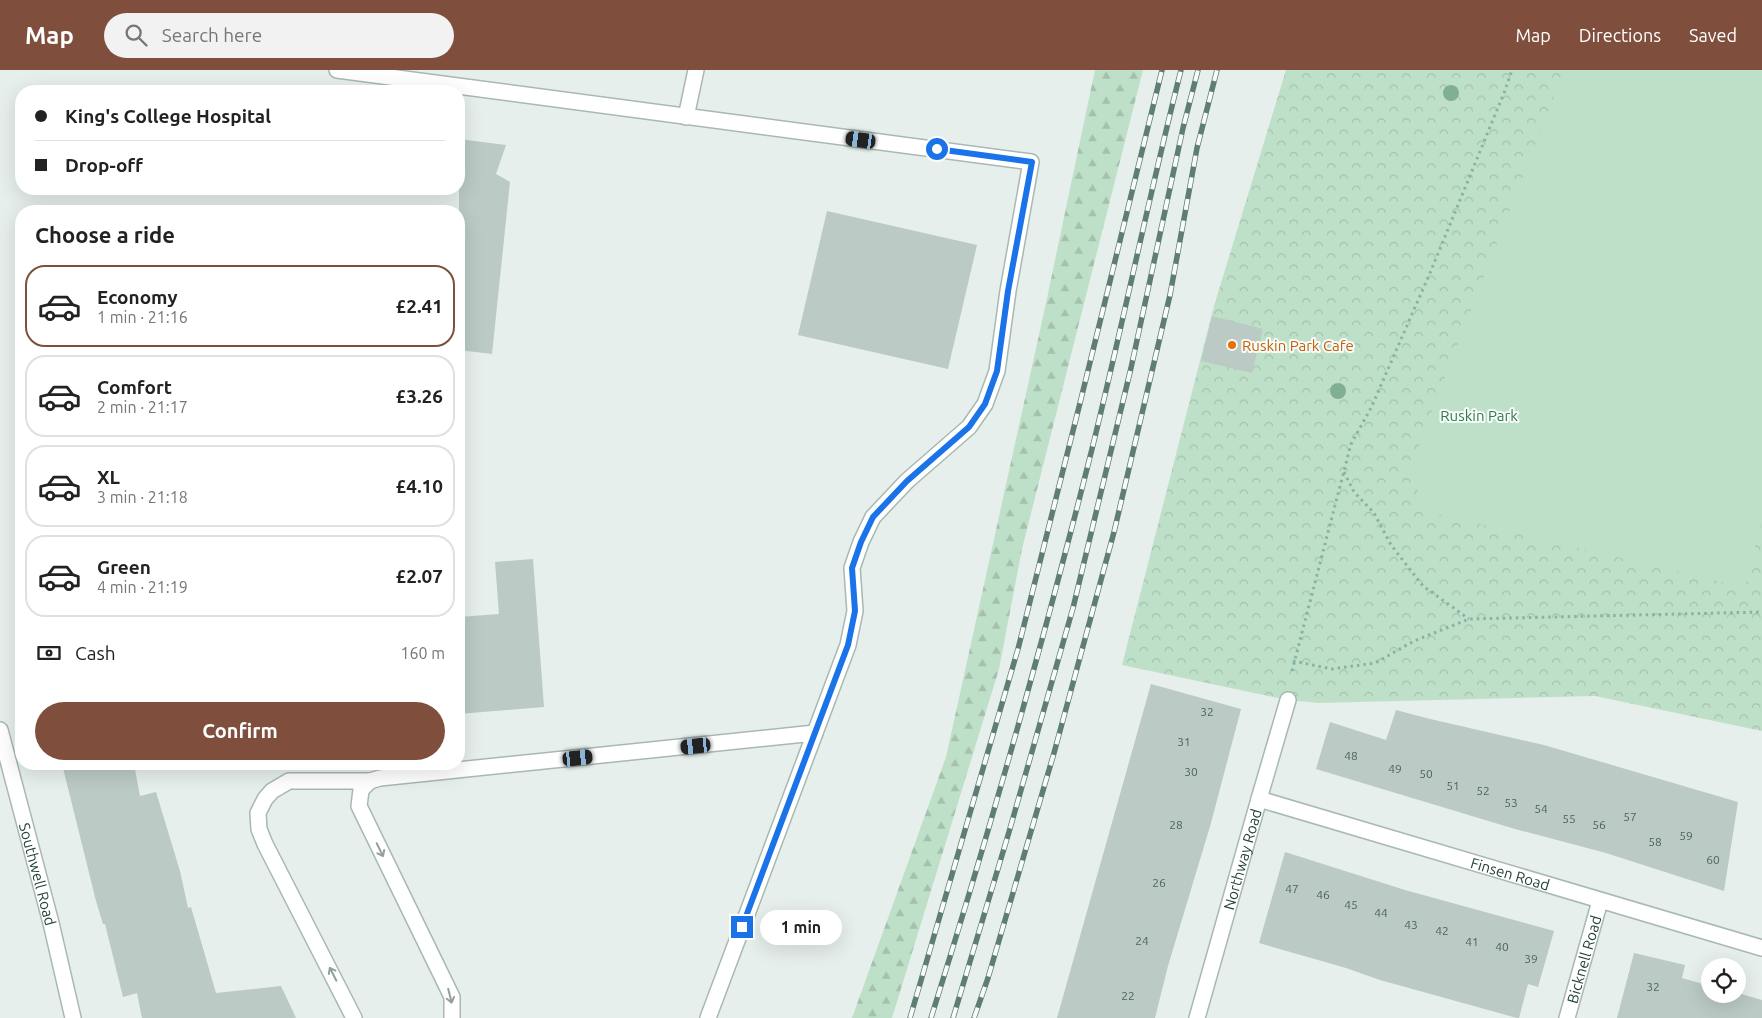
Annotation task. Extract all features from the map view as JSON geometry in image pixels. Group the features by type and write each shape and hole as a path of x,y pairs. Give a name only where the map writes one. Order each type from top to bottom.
{"street":[{"path":"337,70 448,85"},
{"path":"686,117 696,70"},
{"path":"465,87 1032,162 1008,291 997,371 985,404 969,427 907,481 873,517 861,542 852,568 855,611 848,645 708,1018"},
{"name":"Northway Road","path":"1197,1018 1288,700"},
{"path":"465,769 815,733"},
{"name":"Southwell Road","path":"1,738 51,924 73,1018"},
{"path":"354,1018 265,844 258,819 260,806 272,791 289,782 370,781 380,778 457,770"},
{"path":"370,781 361,790 359,806 452,997 452,1018"},
{"name":"Finsen Road","path":"1259,799 1762,948"},
{"name":"Bicknell Road","path":"1567,1018 1600,901"}],"path":[{"path":"1288,700 1293,661 1351,444 1371,408 1430,273 1512,70"},
{"path":"1344,471 1354,492 1374,513 1391,546 1422,586 1469,619"},
{"path":"1293,661 1332,669 1374,663 1414,641 1469,619 1762,612"}],"green space":[{"path":"1095,70 1143,70 1022,549 999,669 892,1018 852,1018 946,757"},
{"name":"Ruskin Park","path":"1286,70 1762,70 1762,731 1595,696 1319,703 1288,700 1122,665 1214,306"},
{"path":"1564,70 1762,70 1762,518 1745,588 1425,511 1410,468"}],"building":[{"path":"465,140 506,145 496,174 510,182 492,354 465,351 465,205 459,205 459,195 465,195"},
{"path":"827,211 977,245 948,369 798,335"},
{"name":"Ruskin Park Cafe","path":"1212,316 1263,329 1252,373 1201,361"},
{"path":"533,559 544,707 465,714 465,617 499,614 495,562"},
{"path":"1151,684 1241,709 1211,823 1168,966 1155,1018 1057,1018"},
{"path":"1396,710 1544,745 1738,802 1724,891 1606,853 1515,829 1316,769 1330,722 1386,740"},
{"path":"63,770 135,770 140,796 156,792 180,871 188,908 191,907 216,993 281,986 296,1018 142,1018 137,993 123,997 105,924 103,924"},
{"path":"1285,852 1405,890 1554,931 1538,987 1528,984 1519,1018 1380,980 1346,968 1259,943"},
{"path":"1634,953 1685,965 1682,978 1701,983 1701,1003 1746,1003 1746,995 1762,1000 1762,1018 1617,1018"}],"railway":[{"path":"910,1018 1018,649 1162,70"},
{"path":"931,1018 995,806 1055,592 1092,449 1181,70"},
{"path":"953,1018 1073,608 1131,368 1183,128 1198,70"},
{"path":"974,1018 988,978 1054,753 1114,532 1170,295 1197,148 1217,70"}],"place":[{"name":"Ruskin Park Cafe","path":"1232,345"}],"route":[{"path":"742,927 848,645 855,611 852,568 861,542 873,517 907,481 969,427 985,404 997,371 1008,291 1032,162 937,149"}]}
